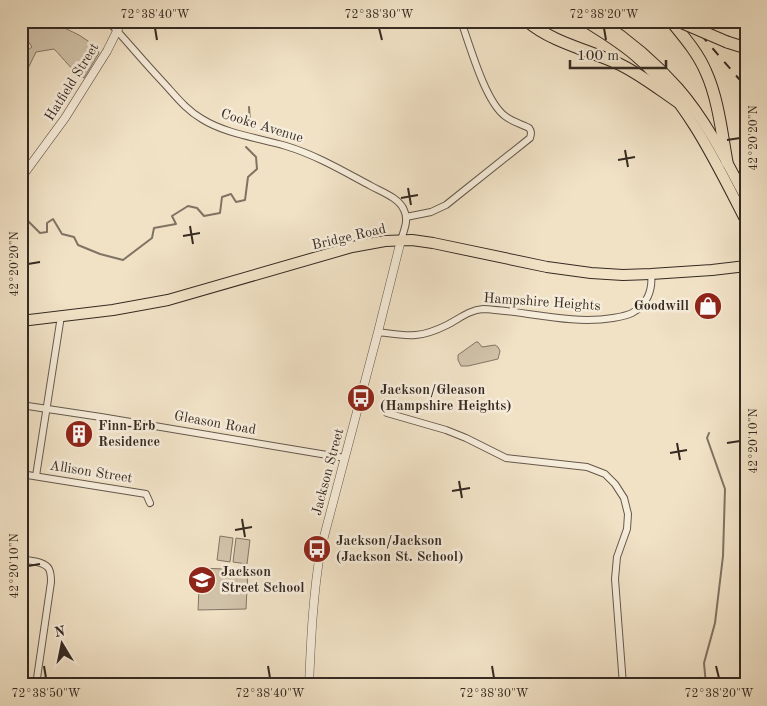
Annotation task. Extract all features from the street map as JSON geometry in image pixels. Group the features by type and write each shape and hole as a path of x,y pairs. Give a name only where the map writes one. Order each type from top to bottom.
{"highway":[{"path":"528,21 545,33 620,64 678,102"},
{"path":"671,21 698,56 706,72 715,101 727,162"},
{"path":"678,21 746,48"}],"main road":[{"path":"586,21 638,58 678,102 696,127 746,221"},
{"path":"600,21 641,51 679,89 710,132 746,198"},
{"name":"Bridge Road","path":"21,321 113,310 168,300 352,247 401,240 433,243 547,268 591,273 651,274 746,266"}],"street":[{"name":"Cooke Avenue","path":"108,21 181,103 204,120 220,127 293,148 327,162 389,195 399,202 406,217"},
{"name":"Hatfield Street","path":"21,178 65,118 107,51 122,21"},
{"path":"401,240 406,217 431,212 446,205 530,138 531,135 529,128 505,116 493,102 484,84 461,21"},
{"name":"Jackson Street","path":"308,685 320,553 401,240"},
{"name":"Hampshire Heights","path":"378,332 407,336 420,335 441,328 468,313 482,309 587,320 624,316 635,311 648,297 652,286 651,274"},
{"path":"36,476 61,316"},
{"name":"Gleason Road","path":"21,404 345,458"},
{"path":"387,413 456,434 506,458 593,469 605,474 615,484 624,498 628,514 626,529 617,557 615,579 623,685"},
{"name":"Allison Street","path":"21,474 146,494 150,503"},
{"path":"21,559 45,564 49,569 51,577 36,685"}],"shaded area":[{"path":"50,21 79,35 94,45 99,53 84,78 72,69 54,49 36,52 21,83 21,55 32,47 21,31 21,26"},
{"path":"476,342 482,347 495,345 498,347 500,351 498,359 461,366 458,355"},
{"path":"220,536 233,538 230,562 217,560"},
{"path":"236,538 250,540 247,564 233,562"},
{"path":"200,568 248,570 246,609 198,610"}],"waterway":[{"path":"249,107 250,122"},
{"path":"21,228 23,228 27,220 40,233 47,232 47,223 53,219 62,234 74,237 78,245 100,254 123,260 152,238 154,228 176,224 172,216 188,206 197,208 204,216 220,213 222,197 231,194 236,202 245,200 248,177 257,169 256,157 246,147"},
{"path":"706,685 704,663 715,623 723,556 725,489 707,438 709,433"}],"railway":[{"path":"689,21 746,87"}],"place":[{"name":"Goodwill","path":"708,306"},
{"name":"Jackson/Gleason (Hampshire Heights)","path":"361,398"},
{"name":"Finn-Erb Residence","path":"79,434"},
{"name":"Jackson/Jackson (Jackson St. School)","path":"317,549"},
{"name":"Jackson Street School","path":"202,580"}]}
